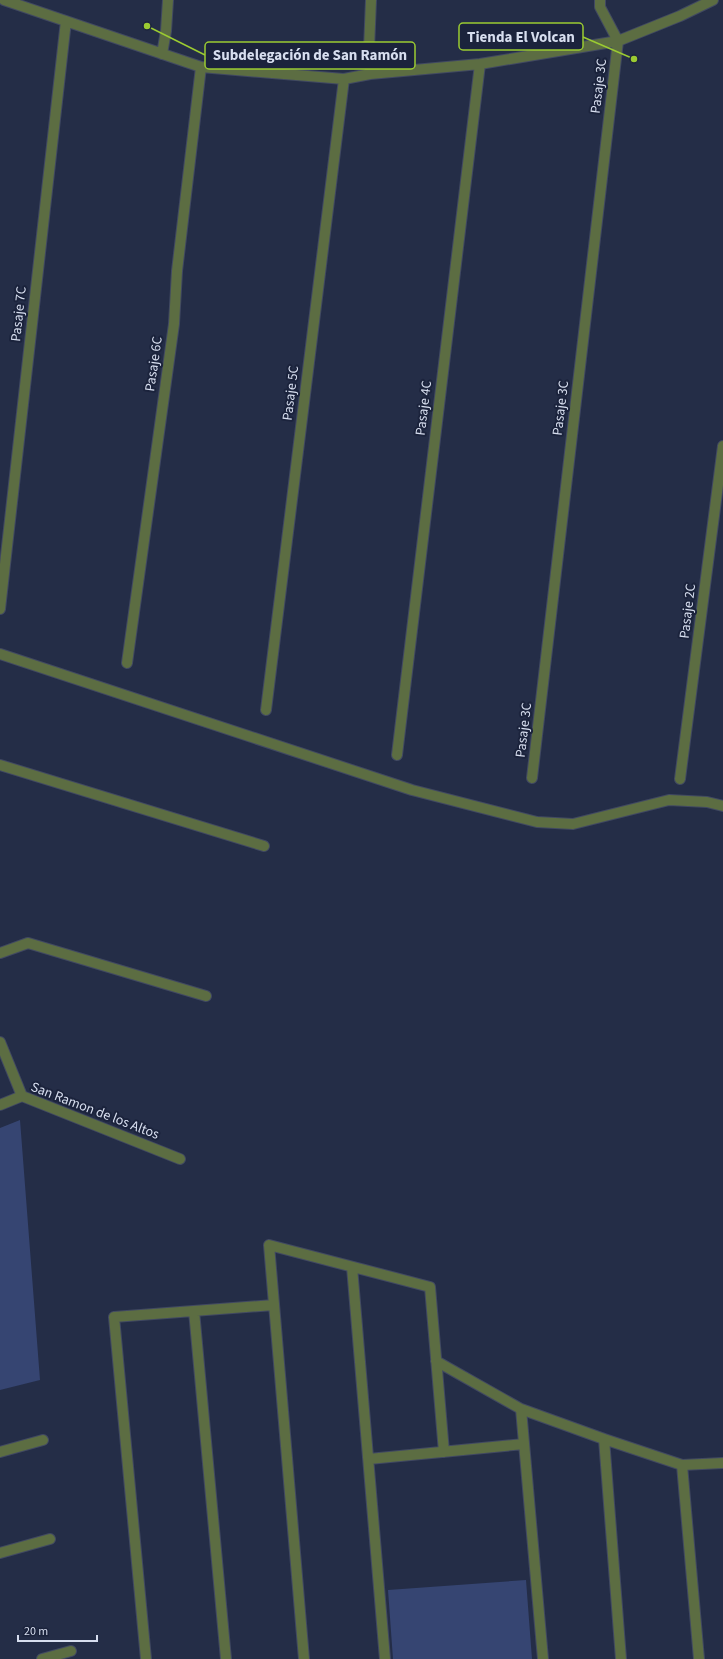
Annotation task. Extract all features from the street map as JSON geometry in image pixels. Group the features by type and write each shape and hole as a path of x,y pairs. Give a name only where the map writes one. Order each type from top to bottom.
{"street":[{"path":"4,0 201,67 344,79 370,74 480,64 618,41 680,16 713,0"},
{"path":"162,54 166,30 168,0"},
{"path":"370,74 369,49 371,0"},
{"path":"600,0 600,7 618,41"},
{"name":"Pasaje 7C","path":"0,609 66,21"},
{"name":"Pasaje 3C","path":"532,778 618,41"},
{"name":"Pasaje 4C","path":"397,755 480,64"},
{"name":"Pasaje 6C","path":"127,663 174,324 177,271 201,67"},
{"name":"Pasaje 5C","path":"266,710 344,79"},
{"name":"Pasaje 2C","path":"680,779 723,446"},
{"path":"0,654 412,790 537,822 573,824 669,800 707,802 723,806"},
{"path":"0,765 264,846"},
{"path":"0,954 28,943 206,996"},
{"path":"0,1042 22,1096"},
{"name":"San Ramon de los Altos","path":"0,1105 22,1096 180,1159"},
{"path":"304,1659 269,1245 430,1287 444,1452"},
{"path":"352,1267 385,1659"},
{"path":"146,1659 114,1317 274,1305"},
{"path":"194,1311 226,1659"},
{"path":"436,1361 521,1409 604,1439 682,1465 723,1463"},
{"path":"521,1409 543,1659"},
{"path":"604,1439 621,1659"},
{"path":"0,1452 43,1440"},
{"path":"369,1459 524,1444"},
{"path":"682,1465 699,1659"},
{"path":"0,1553 50,1539"},
{"path":"42,1659 71,1651"}],"shaded area":[{"path":"20,1120 40,1380 0,1390 0,1128"},
{"path":"526,1580 532,1659 393,1659 388,1590"}],"place":[{"name":"Subdelegación de San Ramón","path":"147,26"},
{"name":"Tienda El Volcan","path":"634,59"}]}
